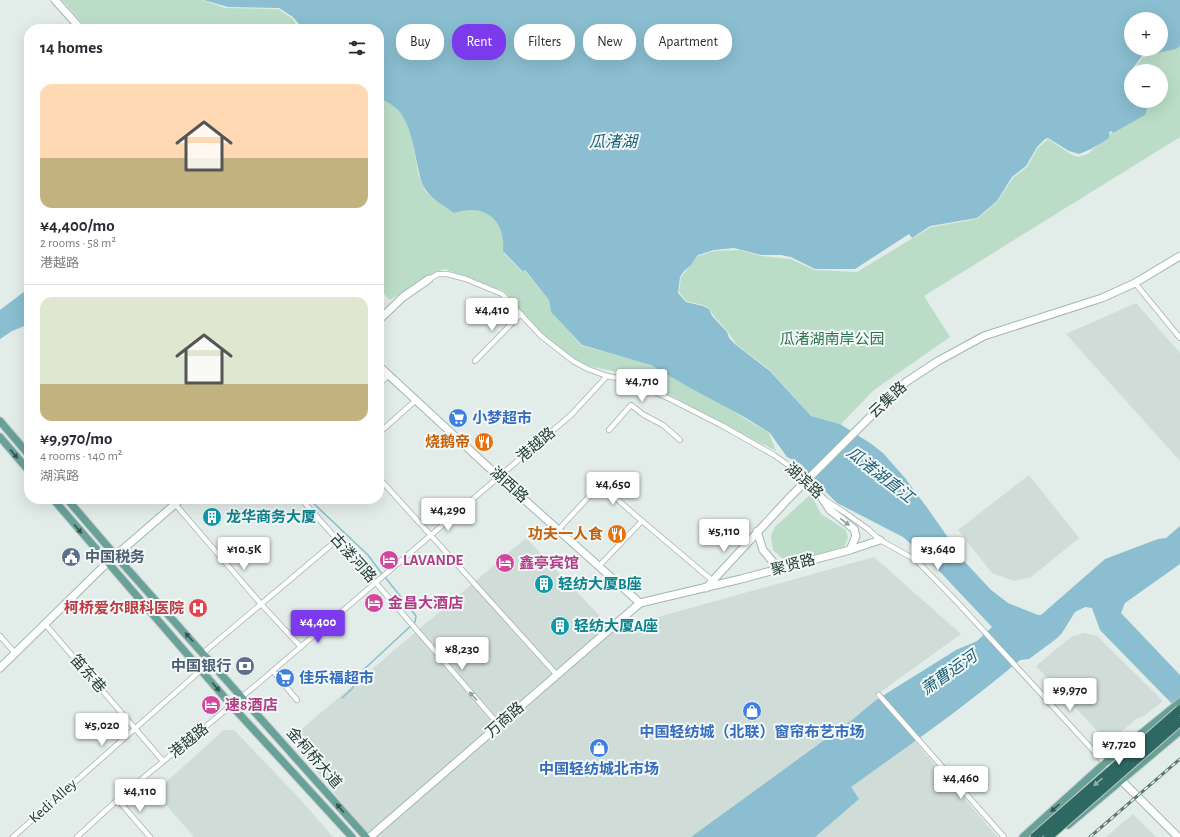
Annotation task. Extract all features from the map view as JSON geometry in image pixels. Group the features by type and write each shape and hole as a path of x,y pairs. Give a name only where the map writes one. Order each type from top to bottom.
{"highway":[{"path":"1035,837 1180,710"},
{"path":"1048,837 1180,721"}],"main road":[{"path":"0,421 24,449"},
{"path":"0,437 24,465"},
{"name":"金柯桥大道","path":"57,504 232,706 352,837"},
{"name":"金柯桥大道","path":"71,504 366,837"},
{"path":"1023,837 1105,763 1180,702"},
{"path":"1054,837 1180,731"}],"street":[{"path":"55,0 77,24"},
{"name":"云集路","path":"706,588 789,498 906,382 938,361 984,336 1102,298 1135,283 1180,256"},
{"name":"湖滨路","path":"429,279 438,274 447,274 466,279 502,294 541,336 573,361 588,369 607,376 632,381 723,426 791,467 822,498 868,529 880,540 916,560 1023,672 1121,780"},
{"path":"384,315 403,297 429,279"},
{"path":"1135,283 1180,338"},
{"path":"475,361 521,314"},
{"name":"湖西路","path":"384,370 499,477 640,603"},
{"path":"384,380 389,375"},
{"name":"港越路","path":"77,837 163,762 273,672 571,415 607,376"},
{"path":"384,429 416,400"},
{"path":"608,430 631,405 644,415 663,425 680,440"},
{"path":"595,480 712,581"},
{"path":"384,484 557,675"},
{"path":"558,530 595,490"},
{"path":"822,498 830,510 854,529 856,536 850,550"},
{"path":"0,668 115,555 176,504"},
{"path":"180,504 262,604 301,647"},
{"name":"古溇河路","path":"307,504 499,726"},
{"path":"599,566 642,521"},
{"path":"757,531 763,550 779,569"},
{"path":"203,653 337,540"},
{"name":"聚贤路","path":"706,588 850,550 880,540"},
{"path":"640,603 706,588"},
{"name":"万商路","path":"370,837 640,603"},
{"name":"笛东巷","path":"45,624 163,762"},
{"path":"0,636 15,653"},
{"name":"Kedi Alley","path":"13,837 201,670"},
{"path":"273,672 297,700"},
{"path":"879,695 1004,837"},
{"path":"1121,780 1178,837"},
{"path":"118,800 150,837"}],"shaded area":[{"path":"1136,303 1180,353 1180,461 1066,334"},
{"path":"1029,475 1079,538 1031,577 1014,581 992,573 958,530"},
{"path":"526,538 611,628 615,629 874,557 961,634 875,696 998,837 370,837 290,739"},
{"path":"1083,633 1097,636 1163,701 1144,716 1136,719 1112,740 1106,740 1036,666 1071,637"},
{"path":"224,730 234,730 300,799 333,837 194,837 155,792"},
{"path":"1133,814 1156,837 1106,837"}],"green space":[{"path":"62,0 203,0 225,8 278,9 293,19 296,24 84,24"},
{"name":"瓜渚湖南岸公园","path":"1180,45 1180,137 924,296 950,337 874,390 841,424 811,416 770,370 737,345 709,308 686,301 679,292 681,277 698,256 714,251 739,250 761,256 791,259 814,270 857,272 931,227 977,219 997,202 1013,178 1027,167 1037,149 1048,139 1072,155 1078,157 1088,154 1109,134 1143,116 1143,108 1168,108 1168,64 1138,64 1142,58 1148,56 1168,56 1168,49"},
{"path":"384,101 402,110 413,140 418,174 426,192 453,212 461,210 477,210 496,219 505,236 504,253 522,272 525,271 549,300 551,312 582,346 660,368 769,433 776,451 632,375 588,366 568,355 543,334 504,291 445,269 436,272 390,300 384,294"},
{"path":"811,494 821,514 846,530 848,538 844,547 793,561 783,559 773,550 771,536 775,527"}],"water":[{"name":"瓜渚湖","path":"204,0 1180,0 1180,46 1176,49 1168,51 1168,12 1124,12 1124,56 1142,56 1136,64 1124,64 1124,108 1147,108 1145,115 1113,133 1111,131 1109,133 1109,138 1091,149 1079,154 1069,151 1048,138 1045,139 1037,147 1026,166 1012,177 997,201 977,218 930,226 912,238 909,234 855,269 815,269 791,257 781,255 761,255 734,248 714,250 698,255 691,265 684,271 680,277 678,293 686,302 709,309 712,316 727,332 729,338 770,371 811,416 840,424 883,453 905,478 965,562 991,590 1008,603 1041,615 1105,559 1158,539 1166,538 1180,526 1180,564 1125,603 1121,613 1180,675 1180,712 1100,630 1092,608 1085,607 1075,612 1062,633 1056,639 1029,659 1020,660 958,710 851,787 859,799 815,837 691,837 852,720 876,700 956,650 977,641 992,627 928,559 903,537 837,503 801,464 787,457 770,433 651,365 582,345 551,312 549,300 525,270 523,272 503,251 501,230 497,222 491,216 475,210 465,210 454,213 433,198 424,187 406,122 397,109 384,101 384,24 299,24 293,17 279,8 228,7"},
{"path":"24,292 24,326 12,331 0,339 0,310"}],"waterway":[{"path":"314,504 368,555 382,574"},
{"path":"342,698 352,689 360,673 415,622 416,616 385,577"}],"railway":[{"path":"1090,837 1180,759"}],"place":[{"name":"小梦超市","path":"458,418"},
{"name":"烧鹅帝","path":"484,442"},
{"name":"龙华商务大厦","path":"212,517"},
{"name":"功夫一人食","path":"617,534"},
{"name":"中国税务","path":"71,557"},
{"name":"LAVANDE","path":"389,560"},
{"name":"鑫亭宾馆","path":"505,563"},
{"name":"轻纺大厦B座","path":"544,584"},
{"name":"金昌大酒店","path":"374,603"},
{"name":"柯桥爱尔眼科医院","path":"198,608"},
{"name":"轻纺大厦A座","path":"560,626"},
{"name":"中国银行","path":"245,666"},
{"name":"佳乐福超市","path":"285,678"},
{"name":"速8酒店","path":"211,705"},
{"name":"中国轻纺城（北联）窗帘布艺市场","path":"752,711"},
{"name":"中国轻纺城北市场","path":"599,748"}],"water label":[{"name":"瓜渚湖直江","path":"880,475"},
{"name":"萧曹运河","path":"949,673"}]}
